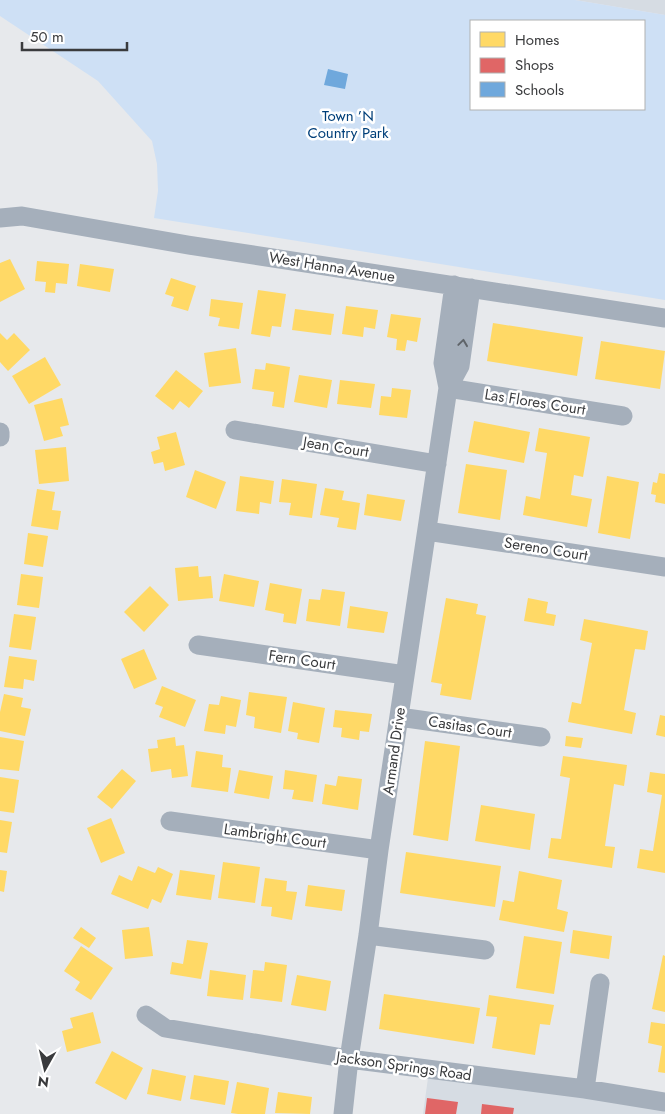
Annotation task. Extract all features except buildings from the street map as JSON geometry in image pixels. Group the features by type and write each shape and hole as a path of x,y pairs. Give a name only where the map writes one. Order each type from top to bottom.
{"street":[{"name":"West Hanna Avenue","path":"0,218 22,216 188,245 665,318"},
{"name":"Armand Drive","path":"343,1114 349,1059 448,388 443,363 462,286"},
{"name":"Las Flores Court","path":"448,388 623,416"},
{"name":"Jean Court","path":"235,430 437,464"},
{"path":"0,432 0,437"},
{"name":"Sereno Court","path":"426,531 665,567"},
{"name":"Fern Court","path":"198,646 405,675"},
{"name":"Casitas Court","path":"399,717 541,737"},
{"name":"Lambright Court","path":"170,821 380,850"},
{"path":"368,935 485,950"},
{"path":"585,1089 600,983"},
{"name":"Jackson Springs Road","path":"146,1015 165,1028 349,1059 585,1089 665,1102"}],"shaded area":[{"path":"575,0 665,0 665,15"},
{"path":"428,1078 665,1109 665,1114 423,1114"}],"green space":[{"name":"Town ’N Country Park","path":"0,0 575,0 665,15 665,300 154,218 158,191 157,164 152,141 98,81 0,16"}]}
